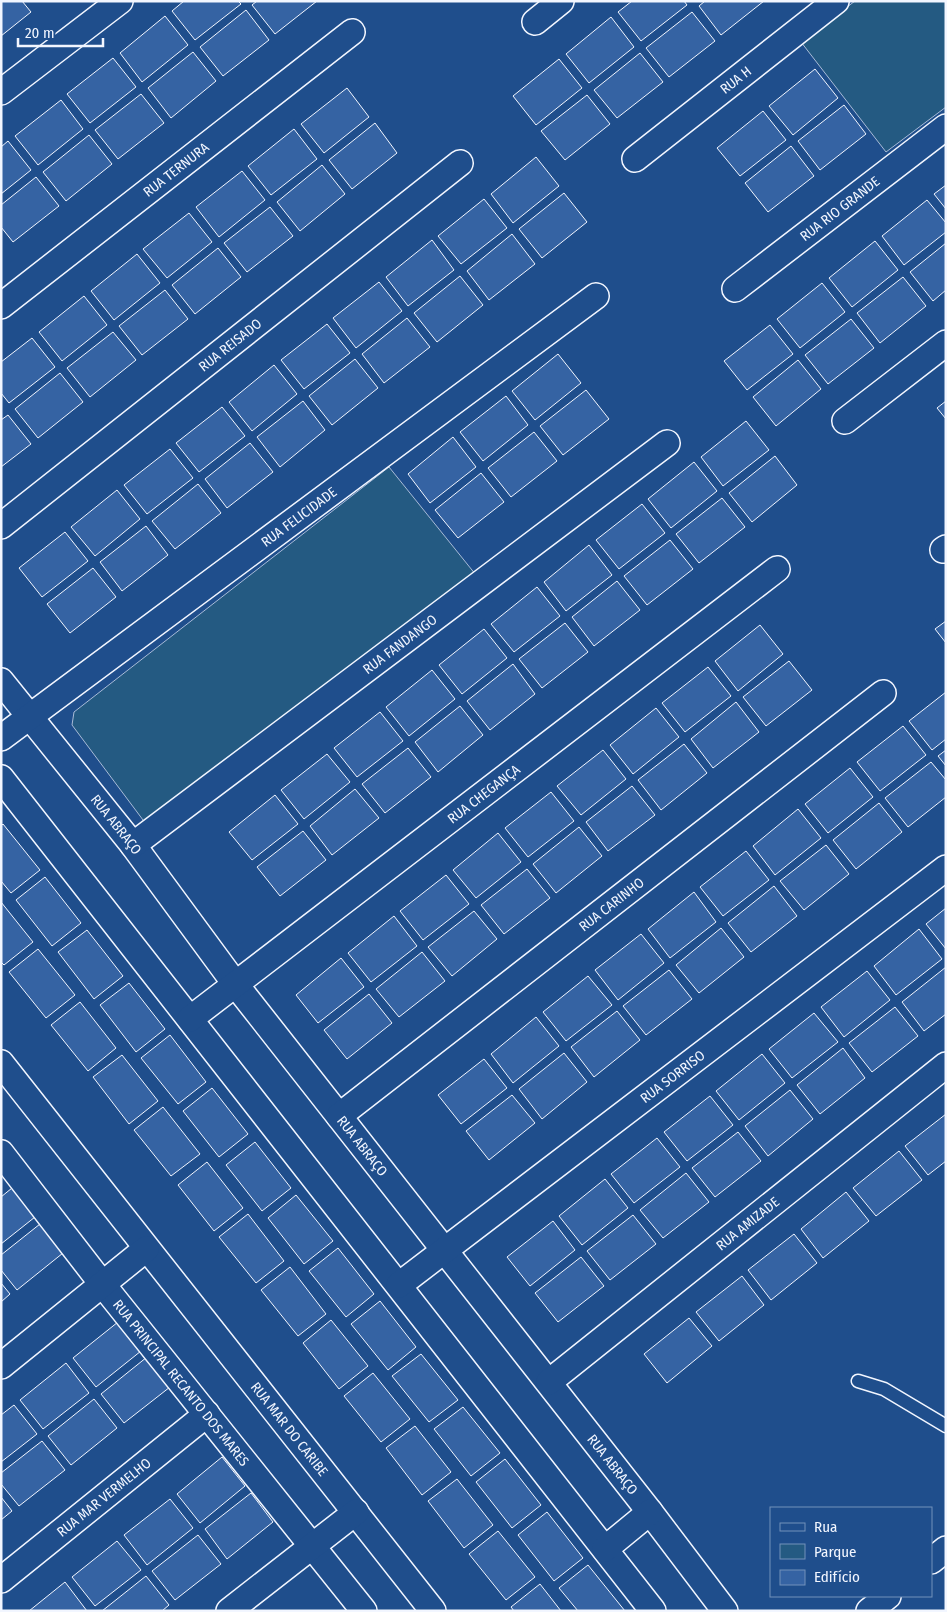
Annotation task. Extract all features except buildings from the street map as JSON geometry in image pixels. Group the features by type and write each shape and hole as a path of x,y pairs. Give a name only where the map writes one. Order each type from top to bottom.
{"street":[{"path":"1,92 120,1"},
{"path":"535,22 562,1"},
{"name":"RUA H","path":"636,159 836,1"},
{"name":"RUA TERNURA","path":"1,306 352,32"},
{"name":"RUA RIO GRANDE","path":"735,289 946,127"},
{"name":"RUA REISADO","path":"1,526 460,163"},
{"name":"RUA FELICIDADE","path":"1,738 596,296"},
{"path":"845,421 946,343"},
{"name":"RUA FANDANGO","path":"133,845 667,443"},
{"name":"RUA CHEGANÇA","path":"190,1019 777,569"},
{"name":"RUA ABRAÇO","path":"1,681 133,845 236,985 549,1382 725,1611"},
{"name":"RUA CARINHO","path":"339,1116 883,692"},
{"path":"1,778 400,1285 653,1611"},
{"name":"RUA SORRISO","path":"400,1285 946,868"},
{"name":"RUA MAR DO CARIBE","path":"1,1063 433,1611"},
{"name":"RUA AMIZADE","path":"549,1382 946,1064"},
{"name":"RUA PRINCIPAL RECANTO DOS MARES","path":"1,1153 364,1611"},
{"path":"1,1366 146,1249"},
{"name":"RUA MAR VERMELHO","path":"1,1580 207,1414"},
{"path":"229,1611 356,1512"},
{"path":"605,1549 650,1512"},
{"path":"932,1560 946,1549"},
{"path":"869,1611 887,1597"}],"lane":[{"path":"858,1382 884,1389 946,1426"}],"green space":[{"path":"855,1 946,1 946,107 886,152 801,42"},
{"path":"389,467 476,575 146,824 72,725 74,712"}]}
